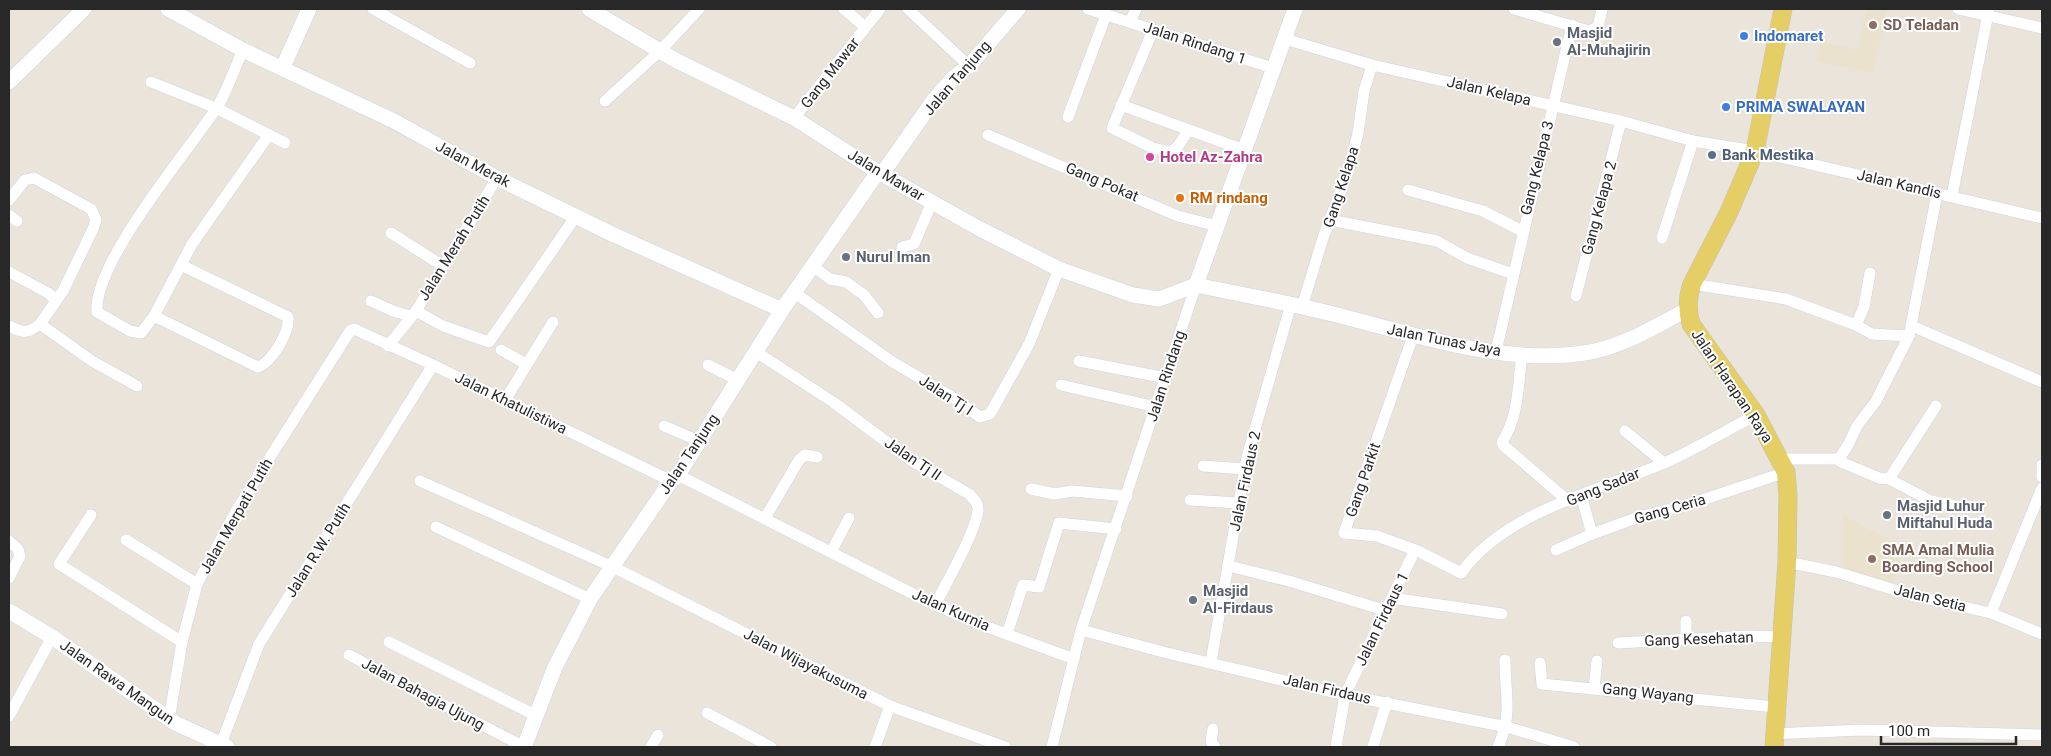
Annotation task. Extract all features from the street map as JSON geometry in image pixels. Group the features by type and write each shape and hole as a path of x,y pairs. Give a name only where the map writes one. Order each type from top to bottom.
{"main road":[{"name":"Jalan Harapan Raya","path":"1774,740 1787,562 1788,495 1782,466 1756,415 1694,329 1687,310 1688,293 1729,212 1755,151 1783,9"}],"street":[{"path":"9,82 84,9"},
{"name":"Jalan Merak","path":"168,9 243,50 283,67 394,121 497,178 782,310"},
{"path":"283,67 310,9"},
{"path":"373,9 470,63"},
{"name":"Jalan Mawar","path":"589,9 677,61 794,118 880,173 1059,269 1133,295 1159,299 1196,285"},
{"path":"605,102 661,50 698,9"},
{"name":"Gang Mawar","path":"844,9 865,27"},
{"name":"Gang Mawar","path":"794,118 880,9"},
{"path":"908,9 969,66"},
{"path":"920,20 926,9"},
{"name":"Jalan Tanjung","path":"526,746 535,715 555,667 590,599 699,441 782,310 933,101 954,78 969,66 1018,9"},
{"name":"Jalan Rindang 1","path":"1088,9 1273,68"},
{"path":"1130,22 1136,9"},
{"name":"Jalan Rindang","path":"1052,747 1081,630 1216,226 1295,9"},
{"path":"1514,9 1594,31 1598,27 1602,9"},
{"path":"1958,9 1988,12 2042,28"},
{"path":"1952,196 1988,12"},
{"path":"1068,117 1106,15"},
{"name":"Gang Kelapa 3","path":"1496,351 1522,231 1572,25"},
{"path":"1153,30 1112,128 1153,148 1171,152 1178,146 1188,131"},
{"name":"Jalan Kelapa","path":"1285,39 1372,65 1622,121 1693,141 1755,151"},
{"path":"243,50 216,108 171,169 109,267 96,301 97,312 138,334 142,333 154,316 181,265 221,201 268,136"},
{"name":"Gang Kelapa","path":"1296,305 1349,168 1358,133 1364,90 1372,65"},
{"path":"151,82 216,108 285,143"},
{"path":"1121,105 1244,150"},
{"name":"Gang Kelapa 2","path":"1576,296 1622,121"},
{"name":"Gang Pokat","path":"988,135 1178,216 1216,226"},
{"path":"1662,238 1693,141"},
{"name":"Jalan Kandis","path":"1755,151 2042,218"},
{"path":"9,200 25,180 34,178 90,209 96,220 56,300 40,324 29,332 22,333 9,326"},
{"name":"Jalan Merah Putih","path":"388,346 413,313 497,178"},
{"name":"Gang Kelapa 3","path":"1408,190 1483,211 1522,231"},
{"path":"1937,194 1911,331 1876,400 1857,426 1848,446 1839,459 1841,462 1879,478 1889,479 1930,501 1964,508"},
{"path":"902,247 914,244 932,202"},
{"path":"413,313 489,342 576,216"},
{"path":"1330,220 1437,241 1467,258 1513,274"},
{"path":"391,233 443,266"},
{"path":"154,316 258,367 267,364 289,326 288,317 181,265"},
{"path":"813,266 830,279 846,282 864,295 878,313"},
{"name":"Jalan Tj I","path":"795,293 891,361 952,397 980,417 990,414 1029,344 1059,269"},
{"path":"9,272 48,293 56,300"},
{"path":"1856,325 1864,307 1870,273"},
{"path":"1692,284 1786,298 1856,325 1872,334 1911,331 2042,382"},
{"name":"Jalan Tunas Jaya","path":"1196,285 1296,305 1413,336 1538,357 1591,352 1624,342 1687,310"},
{"name":"Jalan Merah Putih","path":"371,301 392,311 413,313"},
{"name":"Jalan Firdaus 2","path":"1210,662 1229,566 1245,469 1296,305"},
{"path":"505,400 553,322"},
{"path":"40,324 92,361 137,386"},
{"name":"Jalan Khatulistiwa","path":"350,331 358,330 388,346 433,365 674,478"},
{"name":"Jalan Merpati Putih","path":"169,720 182,642 197,584 236,511 350,331"},
{"name":"Gang Parkit","path":"1413,336 1344,533 1377,536 1415,550 1461,573"},
{"path":"501,350 526,364"},
{"name":"Jalan Tj II","path":"756,352 833,402 912,461 976,500 978,510 968,538 935,605"},
{"path":"1522,354 1516,408 1508,432 1502,442 1503,445 1568,501"},
{"path":"1079,361 1166,378"},
{"name":"Jalan R.W. Putih","path":"224,746 259,644 433,365"},
{"path":"708,365 738,380"},
{"path":"1061,385 1156,406"},
{"path":"1889,479 1936,406"},
{"name":"Gang Sadar","path":"1461,573 1491,541 1581,495 1664,463 1756,415"},
{"path":"664,426 699,441"},
{"path":"1624,431 1664,463"},
{"path":"765,518 799,460 805,455 817,457"},
{"name":"Gang Ceria","path":"1556,550 1592,534 1782,466 1839,459"},
{"path":"2042,465 2042,476"},
{"path":"1203,466 1245,469"},
{"name":"Jalan Kurnia","path":"674,478 765,518 935,605 1074,658"},
{"name":"Jalan Wijayakusuma","path":"420,481 613,567 890,706 1005,747"},
{"path":"1991,613 2042,488"},
{"path":"1031,489 1056,494 1072,491 1127,496"},
{"path":"1581,495 1592,534"},
{"path":"1190,500 1238,503"},
{"path":"92,515 59,564 182,642"},
{"path":"832,552 848,518"},
{"path":"1007,634 1023,585 1039,587 1059,523 1116,529"},
{"path":"436,527 590,599"},
{"path":"9,540 18,549 20,556 9,578"},
{"path":"126,540 197,584"},
{"name":"Jalan Firdaus 1","path":"1336,747 1345,694 1415,550"},
{"name":"Jalan Setia","path":"1787,562 1836,572 1915,596 1991,613 2042,634"},
{"path":"1229,566 1289,581 1387,611"},
{"path":"1392,598 1502,614"},
{"name":"Jalan Rawa Mangun","path":"9,611 52,637 169,720 224,746"},
{"path":"1686,621 1686,639"},
{"name":"Jalan Firdaus","path":"1081,630 1167,653 1345,694 1507,727 1566,746"},
{"path":"9,716 52,637"},
{"name":"Gang Kesehatan","path":"1618,643 1781,637"},
{"path":"389,642 535,715"},
{"name":"Jalan Bahagia Ujung","path":"348,655 526,746"},
{"path":"1498,747 1507,727 1508,710 1505,660"},
{"path":"1594,688 1597,661"},
{"name":"Gang Wayang","path":"1540,663 1542,684 1775,707"},
{"path":"1373,746 1387,702"},
{"path":"875,747 890,706"},
{"path":"708,713 771,747"},
{"path":"1213,729 1211,741 1215,747"},
{"path":"1774,740 1861,730 2042,735"},
{"path":"651,747 658,736"}],"shaded area":[{"name":"SD Teladan","path":"1866,9 1887,9 1873,73 1816,61 1820,42 1857,50"},
{"name":"SMA Amal Mulia Boarding School","path":"1842,515 1904,547 1893,584 1843,572"}],"place":[{"name":"SD Teladan","path":"1873,25"},
{"name":"Indomaret","path":"1744,36"},
{"name":"Masjid Al-Muhajirin","path":"1557,42"},
{"name":"PRIMA SWALAYAN","path":"1726,107"},
{"name":"Bank Mestika","path":"1712,155"},
{"name":"Hotel Az-Zahra","path":"1150,157"},
{"name":"RM rindang","path":"1180,198"},
{"name":"Nurul Iman","path":"846,257"},
{"name":"Masjid Luhur Miftahul Huda","path":"1887,515"},
{"name":"SMA Amal Mulia Boarding School","path":"1872,559"},
{"name":"Masjid Al-Firdaus","path":"1193,600"}]}
